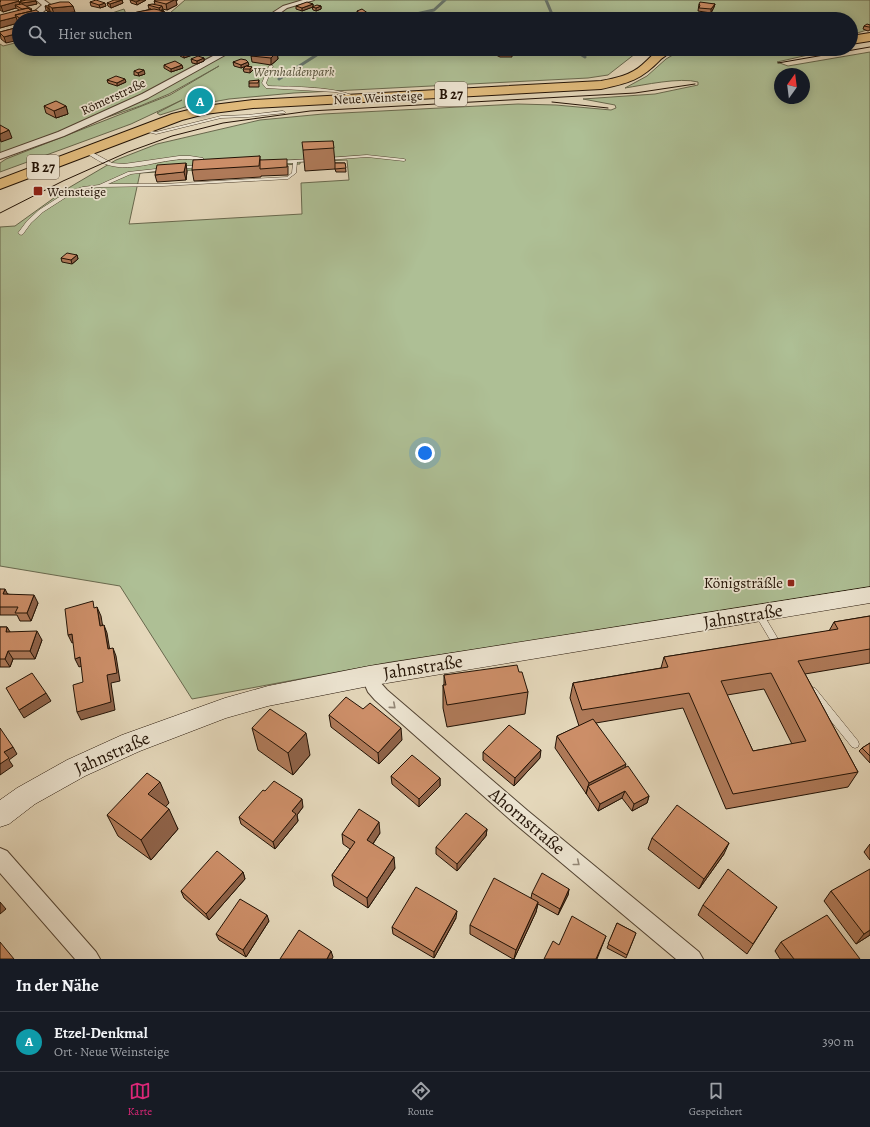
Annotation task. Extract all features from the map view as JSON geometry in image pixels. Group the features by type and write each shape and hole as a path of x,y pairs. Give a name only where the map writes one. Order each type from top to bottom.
{"main road":[{"path":"858,39 870,37"},
{"name":"Neue Weinsteige","path":"0,184 177,117 228,106 612,83 628,79 640,73 659,56"},
{"name":"Jahnstraße","path":"0,815 26,796 76,768 131,743 180,723 268,696 369,676 870,595"}],"street":[{"path":"39,0 48,5 40,12"},
{"path":"278,12 285,7 312,0"},
{"name":"Römerstraße","path":"0,156 61,134 145,96 219,56"},
{"name":"Ahornstraße","path":"369,676 374,687 381,695 521,817 609,888 692,959"},
{"path":"0,858 89,959"}],"lane":[{"path":"271,66 264,83 267,87 335,91 345,93 356,98"},
{"path":"141,130 156,133 221,117 248,116 282,112"},
{"path":"86,151 113,164 134,164 183,156 201,159 201,166"},
{"path":"272,162 366,156 404,160"},
{"path":"21,234 28,222 37,214 69,193 83,188 288,178 294,173 295,161"},
{"path":"100,186 130,173 146,170 209,166"},
{"path":"758,614 782,653"},
{"path":"804,681 855,744"}],"green space":[{"path":"185,0 870,0 870,29 858,33 858,12 171,12"},
{"path":"124,9 125,12 115,12"},
{"name":"Wernhaldenpark","path":"0,44 3,46 12,44 12,56 632,56 608,75 588,78 294,93 229,99 185,107 160,115 157,113 182,100 131,124 0,172 0,163 6,159 170,95 219,66 169,94 140,106 0,154"},
{"path":"870,52 870,591 391,662 192,699 120,586 0,566 0,227 15,226 65,190 116,160 157,144 260,120 323,114 518,104 556,105 611,110 616,108 615,105 583,99 655,94 698,85 698,82 682,80 625,88 647,76 671,56 804,56 777,62 788,66 847,56 858,56 858,54","holes":["347,160 349,180 301,183 302,214 129,224 140,173"]}],"building":[{"path":"0,0 18,0 19,1 0,6"},
{"path":"35,0 36,1 19,2"},
{"path":"96,0 105,3 99,5 90,2"},
{"path":"114,0 122,0 110,4 107,3"},
{"path":"174,0 166,4 154,1"},
{"path":"60,2 69,2 73,6 52,8 48,5"},
{"path":"307,2 313,4 302,8 296,6"},
{"path":"700,2 715,4 711,9 699,8"},
{"path":"22,4 32,9 22,9 15,5"},
{"path":"152,4 162,6 159,8 148,5"},
{"path":"317,5 321,6 316,8 312,7"},
{"path":"28,8 32,11 28,12 12,12"},
{"path":"154,9 164,11 161,12 137,12"},
{"path":"362,9 366,12 358,12 357,11"},
{"path":"36,10 39,12 28,12"},
{"path":"12,12 12,18 0,21 0,15"},
{"path":"867,24 870,25 870,27 864,26"},
{"path":"12,29 12,35 4,37 0,32"},
{"path":"198,56 204,58 197,61 191,59"},
{"path":"251,56 273,56 271,58"},
{"path":"241,59 248,62 241,65 233,62"},
{"path":"175,61 182,65 171,69 164,65"},
{"path":"246,66 252,67 250,69 243,69"},
{"path":"139,69 144,70 138,73 134,71"},
{"path":"116,76 125,79 117,83 107,80"},
{"path":"259,80 258,83 249,83 249,81"},
{"path":"56,101 66,106 54,111 44,106"},
{"path":"0,125 9,130 0,134"},
{"path":"333,141 334,148 303,150 302,142"},
{"path":"260,156 259,166 192,170 193,160"},
{"path":"287,159 287,167 260,169 260,160"},
{"path":"186,163 184,172 155,175 157,165"},
{"path":"335,163 345,163 346,168 335,169"},
{"path":"67,253 77,255 71,260 61,258"},
{"path":"0,589 5,589 3,594 34,595 27,613 15,613 18,607 0,607"},
{"path":"93,601 94,608 97,607 100,626 104,625 108,649 113,648 117,673 107,675 111,702 77,712 73,685 83,682 80,657 75,659 72,634 68,635 65,609"},
{"path":"870,616 870,649 798,661 858,772 733,794 689,693 582,710 573,683 668,667 664,657 838,629 834,622","holes":["771,673 806,741 753,751 721,681"]},
{"path":"0,627 7,627 6,632 37,631 30,651 8,651 5,659 0,659"},
{"path":"517,665 519,672 522,672 528,692 447,705 443,685 446,685 444,675"},
{"path":"32,673 46,693 19,710 6,688"},
{"path":"346,697 363,709 370,703 401,728 378,753 329,715"},
{"path":"270,709 306,733 288,753 252,728"},
{"path":"593,719 626,764 589,783 557,736"},
{"path":"509,725 541,750 515,778 483,752"},
{"path":"0,728 13,747 4,752 9,758 0,764"},
{"path":"870,743 870,756 862,748"},
{"path":"412,755 440,778 419,799 391,776"},
{"path":"628,766 649,796 634,804 625,791 600,804 588,786"},
{"path":"147,773 160,782 148,794 169,809 141,840 107,815"},
{"path":"274,781 302,799 292,811 296,814 273,842 239,817 263,790 265,791"},
{"path":"677,805 729,843 704,879 652,838"},
{"path":"359,809 379,822 367,840 394,857 367,898 332,875 355,842 342,834"},
{"path":"466,813 487,829 457,864 436,847"},
{"path":"217,851 243,872 206,914 181,891"},
{"path":"728,869 777,907 753,944 703,905"},
{"path":"870,869 870,930 864,934 831,891"},
{"path":"542,873 569,889 560,909 532,893"},
{"path":"494,878 538,902 516,950 470,925"},
{"path":"416,887 457,911 434,952 392,927"},
{"path":"240,899 267,915 243,950 216,934"},
{"path":"827,915 860,959 794,959 781,942"},
{"path":"572,916 606,936 596,959 544,959 553,941 559,945"},
{"path":"617,923 636,933 627,955 608,944"},
{"path":"299,930 331,951 327,959 280,959"},
{"path":"0,942 14,959 0,959"}],"waterway":[{"path":"425,12 434,10 445,0"},
{"path":"546,0 551,12"},
{"path":"279,79 315,56"}],"tram line":[{"path":"858,49 870,47"},
{"path":"778,63 818,56"},
{"path":"0,213 63,181 128,152 172,136 223,123 310,111 635,93 695,84"},
{"path":"552,102 608,108"}],"place":[{"name":"Etzel-Denkmal","path":"200,101"},
{"name":"Weinsteige","path":"38,191"},
{"name":"Königsträßle","path":"791,583"}]}
